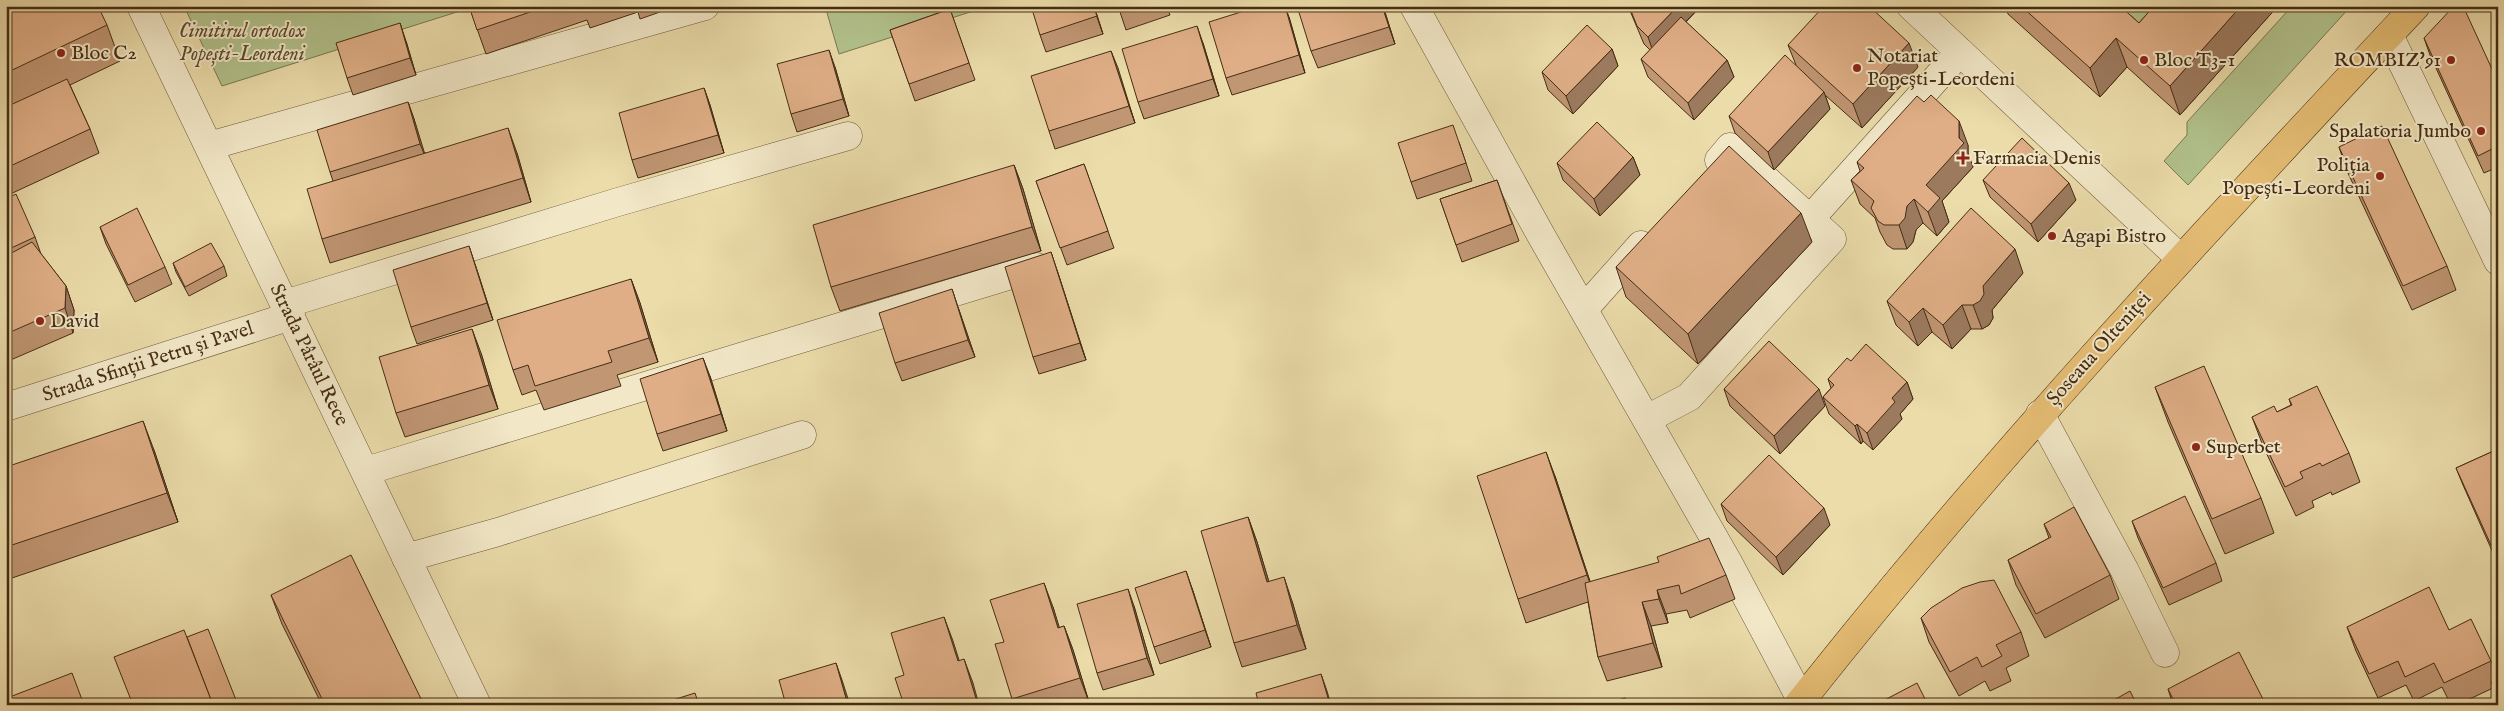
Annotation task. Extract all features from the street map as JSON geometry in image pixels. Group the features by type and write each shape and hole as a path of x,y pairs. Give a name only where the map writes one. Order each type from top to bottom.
{"main road":[{"name":"Șoseaua Olteniței","path":"1801,703 1977,485 2181,259 2416,6"}],"street":[{"name":"Strada Pârâul Rece","path":"141,6 477,705"},
{"path":"209,146 705,6"},
{"path":"1414,6 1738,579 1801,703"},
{"path":"1911,6 2181,259"},
{"path":"2389,35 2498,261"},
{"path":"1811,218 1960,52"},
{"name":"Strada Sfinții Petru și Pavel","path":"6,407 288,310 618,202 848,136"},
{"path":"1646,419 1689,397 1832,239 1811,218 1730,147 1703,177"},
{"path":"1584,309 1657,228"},
{"path":"366,471 1037,267"},
{"path":"2040,414 2125,572 2165,653"},
{"path":"406,558 498,532 802,435"}],"green space":[{"name":"Cimitirul ortodox Popești-Leordeni","path":"184,6 476,6 222,86"},
{"path":"825,6 989,6 839,54"},
{"path":"2115,6 2163,6 2141,30"},
{"path":"2292,6 2351,6 2188,185 2164,161 2187,135 2187,122"}],"building":[{"path":"6,6 98,6 107,25 6,73"},
{"path":"469,6 548,6 477,30"},
{"path":"1031,6 1093,6 1097,16 1040,35"},
{"path":"1118,6 1138,6 1120,12"},
{"path":"1260,6 1285,6 1299,55 1226,78 1209,22"},
{"path":"1297,6 1382,6 1389,27 1311,51"},
{"path":"1629,6 1678,6 1648,37 1637,26"},
{"name":"Notariat Popești-Leordeni","path":"1824,6 1869,6 1909,43 1853,104 1788,45"},
{"path":"2021,6 2120,6 2139,23 2154,6 2241,6 2170,86 2116,38 2090,68"},
{"path":"2454,6 2463,6 2498,82 2498,146 2478,156 2424,38"},
{"path":"950,9 969,63 909,84 890,30"},
{"path":"1681,17 1727,60 1688,103 1641,59"},
{"path":"400,23 410,58 347,78 336,43"},
{"path":"1587,25 1612,49 1566,96 1542,72"},
{"path":"1197,26 1213,79 1138,102 1122,49"},
{"path":"829,50 843,99 791,114 777,64"},
{"path":"1111,51 1129,106 1049,131 1031,76"},
{"path":"1785,55 1824,92 1768,152 1729,116"},
{"path":"67,79 90,129 6,168 6,107"},
{"path":"704,88 718,135 632,160 619,113"},
{"path":"1931,95 1959,121 1959,138 1964,143 1926,185 1940,198 1928,212 1914,199 1907,206 1905,218 1899,225 1884,225 1878,221 1871,208 1874,201 1851,180 1864,168 1857,162 1917,96 1924,102"},
{"path":"408,102 420,144 330,172 317,130"},
{"path":"1597,122 1633,157 1594,199 1557,163"},
{"path":"1453,125 1466,163 1411,182 1398,143"},
{"path":"2382,126 2447,266 2403,286 2339,147"},
{"path":"508,128 523,178 322,239 307,189"},
{"path":"2022,138 2069,183 2031,224 1983,180"},
{"path":"1729,146 1801,213 1688,334 1616,267"},
{"path":"1084,164 1108,231 1060,248 1036,181"},
{"path":"1014,165 1032,227 831,287 813,225"},
{"path":"1497,180 1512,224 1456,245 1440,199"},
{"path":"16,194 35,237 9,249 6,242 6,199"},
{"path":"137,208 165,267 128,285 100,227"},
{"path":"1971,208 2015,249 1983,286 1984,294 1980,301 1973,305 1962,305 1943,325 1923,308 1909,322 1887,301"},
{"path":"32,242 66,286 65,308 6,334 6,256"},
{"path":"211,243 224,266 185,287 173,263"},
{"path":"469,246 487,303 411,327 393,270"},
{"path":"1051,252 1080,343 1033,357 1005,267"},
{"path":"631,279 649,338 608,351 612,362 535,386 528,365 513,370 497,320"},
{"path":"952,289 968,340 895,363 879,313"},
{"path":"472,329 489,385 396,413 379,357"},
{"path":"1769,341 1819,389 1774,436 1724,389"},
{"path":"1866,344 1907,382 1892,398 1895,402 1867,433 1857,424 1855,426 1823,397 1834,385 1828,379 1847,358 1851,361"},
{"path":"703,358 721,414 657,434 640,379"},
{"path":"2204,366 2261,498 2212,519 2155,387"},
{"path":"2317,386 2349,453 2322,466 2320,463 2300,472 2303,478 2285,487 2252,417 2274,406 2277,412 2292,405 2289,399"},
{"path":"143,421 167,493 6,547 6,467"},
{"path":"2498,449 2498,542 2491,545 2456,468"},
{"path":"1546,452 1587,575 1518,599 1477,476"},
{"path":"1769,455 1824,508 1776,557 1721,504"},
{"path":"2185,496 2216,563 2163,588 2132,521"},
{"path":"2074,507 2110,575 2036,614 2008,560 2051,537 2044,524"},
{"path":"1248,517 1267,582 1284,577 1297,625 1234,643 1201,531"},
{"path":"1709,538 1726,575 1681,594 1679,585 1657,590 1659,599 1642,602 1653,643 1598,657 1585,583 1659,562 1657,557"},
{"path":"351,555 424,705 325,705 271,595"},
{"path":"1186,571 1205,630 1154,647 1135,588"},
{"path":"1994,580 2021,632 1996,645 2002,656 1982,667 1977,657 1950,672 1921,618 1931,608 1962,588"},
{"path":"1044,583 1058,628 1064,626 1080,678 1012,699 995,644 1004,642 990,600"},
{"path":"2429,587 2449,630 2471,619 2491,661 2444,683 2434,663 2405,677 2398,661 2369,674 2347,627"},
{"path":"1128,589 1147,658 1097,673 1077,604"},
{"path":"944,617 958,661 964,659 978,705 904,705 895,678 904,675 891,633"},
{"path":"208,629 238,705 213,705 187,637"},
{"path":"184,630 213,705 133,705 114,657"},
{"path":"2239,652 2266,705 2176,705 2168,689"},
{"path":"836,663 848,705 786,705 779,680"},
{"path":"72,673 84,705 10,705 7,698"},
{"path":"1321,674 1330,705 1259,705 1256,693"},
{"path":"2498,679 2498,697 2491,682"},
{"path":"1917,683 1928,705 1875,705"},
{"path":"2130,691 2137,705 2105,705"},
{"path":"695,693 699,705 657,705"},
{"path":"1625,698 1627,705 1601,705"},
{"path":"1422,699 1424,705 1401,705"}],"place":[{"name":"Bloc C2","path":"61,53"},
{"name":"Bloc T3-1","path":"2144,60"},
{"name":"ROMBIZ'91","path":"2451,60"},
{"name":"Notariat Popești-Leordeni","path":"1857,68"},
{"name":"Spalatoria Jumbo","path":"2481,131"},
{"name":"Farmacia Denis","path":"1963,158"},
{"name":"Poliția Popești-Leordeni","path":"2380,176"},
{"name":"Agapi Bistro","path":"2052,236"},
{"name":"David","path":"40,321"},
{"name":"Superbet","path":"2196,447"}]}
